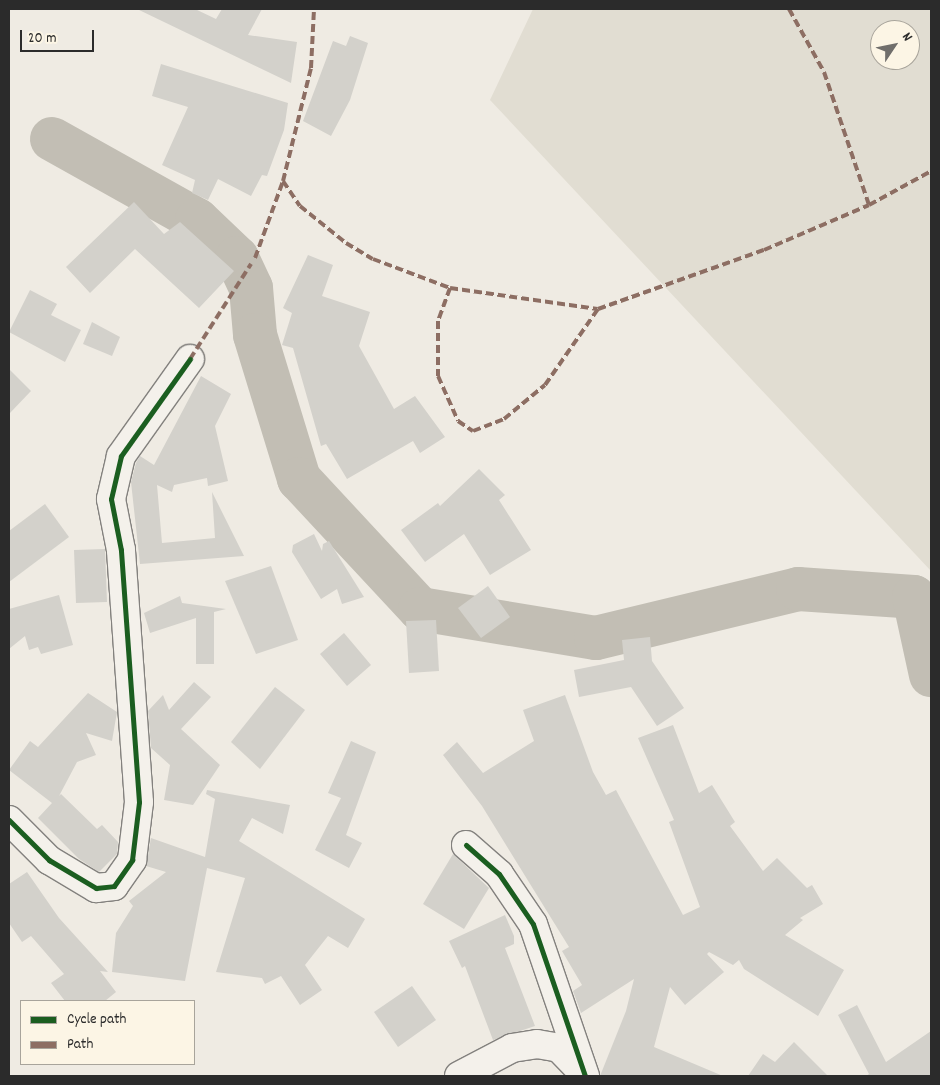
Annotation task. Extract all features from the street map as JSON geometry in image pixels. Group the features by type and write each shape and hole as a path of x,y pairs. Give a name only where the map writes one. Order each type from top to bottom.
{"street":[{"path":"9,820 50,860 96,888 114,886 132,860 139,802 120,550 111,499 121,456 190,359"},
{"path":"459,1076 512,1048 537,1044 559,1048 585,1076 533,924 499,874 466,844"}],"shaded area":[{"path":"533,9 931,9 931,571 490,100"}],"building":[{"path":"137,9 195,9 216,19 222,9 262,9 248,35 297,42 291,83"},
{"path":"350,36 368,43 350,100 331,136 303,121 333,41 346,46"},
{"path":"161,64 288,103 284,130 267,176 262,175 251,196 218,179 208,200 192,193 195,180 162,165 188,107 152,96"},
{"path":"134,202 164,234 180,222 234,271 199,308 135,249 90,293 66,267"},
{"path":"308,255 333,265 322,296 370,312 359,346 394,409 415,396 445,437 420,453 413,441 347,479 326,444 321,446 293,348 282,345 292,313 283,308"},
{"path":"30,290 57,304 51,315 81,330 65,362 9,332"},
{"path":"92,322 120,337 112,356 83,344"},
{"path":"9,369 31,391 9,414"},
{"path":"201,376 231,394 215,426 228,481 208,486 207,478 174,485 172,492 157,485 162,543 215,538 212,492 244,556 140,564 131,482 136,463 140,456 154,465"},
{"path":"479,469 505,495 499,500 531,550 490,575 464,534 425,562 401,530 438,503 440,506"},
{"path":"45,504 69,537 9,582 9,531"},
{"path":"314,534 322,551 323,544 329,541 364,597 342,604 337,589 321,599 292,552 293,545"},
{"path":"105,549 107,602 76,603 74,550"},
{"path":"271,566 298,640 256,654 225,581"},
{"path":"488,586 510,617 481,638 458,608"},
{"path":"59,595 73,645 41,654 38,647 29,650 25,636 9,649 9,609"},
{"path":"180,596 182,603 226,609 214,612 214,664 196,664 196,618 150,633 144,613"},
{"path":"436,620 439,671 409,673 406,621"},
{"path":"344,633 371,665 347,686 320,654"},
{"path":"650,637 652,661 684,708 657,726 631,687 579,697 574,670 624,660 622,640"},
{"path":"194,682 211,697 181,729 220,765 193,805 164,800 170,765 151,748 148,711 163,695 169,710"},
{"path":"275,687 305,710 260,769 231,742"},
{"path":"88,693 117,712 112,741 86,733 96,755 77,762 59,796 61,794 97,829 102,825 118,842 117,854 99,872 79,859 38,818 52,803 9,770 30,741 38,747"},
{"path":"565,695 593,772 606,795 616,790 683,915 700,907 669,822 674,820 638,738 673,725 699,793 712,785 735,822 730,826 763,871 777,858 807,888 812,885 823,904 800,918 803,920 785,935 844,970 818,1016 744,969 739,960 733,965 709,952 707,954 724,972 685,1005 670,987 654,1047 723,1076 600,1076 626,1011 634,979 581,1013 573,991 582,985 562,951 569,947 482,806 443,755 457,742 483,773 534,741 523,710"},
{"path":"351,741 376,752 346,835 362,843 349,868 315,850 341,798 328,793"},
{"path":"207,790 290,805 283,834 252,818 239,841 365,919 348,948 328,936 305,965 322,990 300,1005 281,976 265,984 262,978 216,972 245,878 207,868 185,981 112,972 116,933 133,906 129,901 166,872 146,866 151,838 205,857 215,799 206,794"},
{"path":"453,854 489,888 464,929 423,904"},
{"path":"27,872 59,918 108,972 100,971 116,992 106,1000 64,1000 51,983 64,974 31,936 22,942 9,923 9,884"},
{"path":"505,915 514,936 514,944 505,948 535,1026 493,1040 465,966 462,968 449,941"},
{"path":"412,986 436,1020 398,1047 374,1012"},
{"path":"857,1005 886,1062 931,1031 931,1076 866,1076 869,1074 838,1015"},
{"path":"794,1042 828,1076 748,1076 763,1054 775,1062"}],"waterway":[{"path":"52,139 197,220 237,258 251,288 255,335 299,479 420,609 596,638 798,589 914,597 931,675"}],"marked path":[{"path":"255,258 283,181 311,68 314,9"},
{"path":"789,9 824,72 869,205"},
{"path":"283,181 300,206 346,243 373,259 450,288 598,309 764,250 869,205 931,171"},
{"path":"190,359 251,264"},
{"path":"450,288 438,321 438,376 458,421 473,431 504,419 545,385 598,309"}],"cycle path":[{"path":"9,820 49,860 96,888 114,886 132,860 139,802 121,550 111,499 121,456 190,359"},
{"path":"466,845 499,874 533,924 585,1076"}]}
